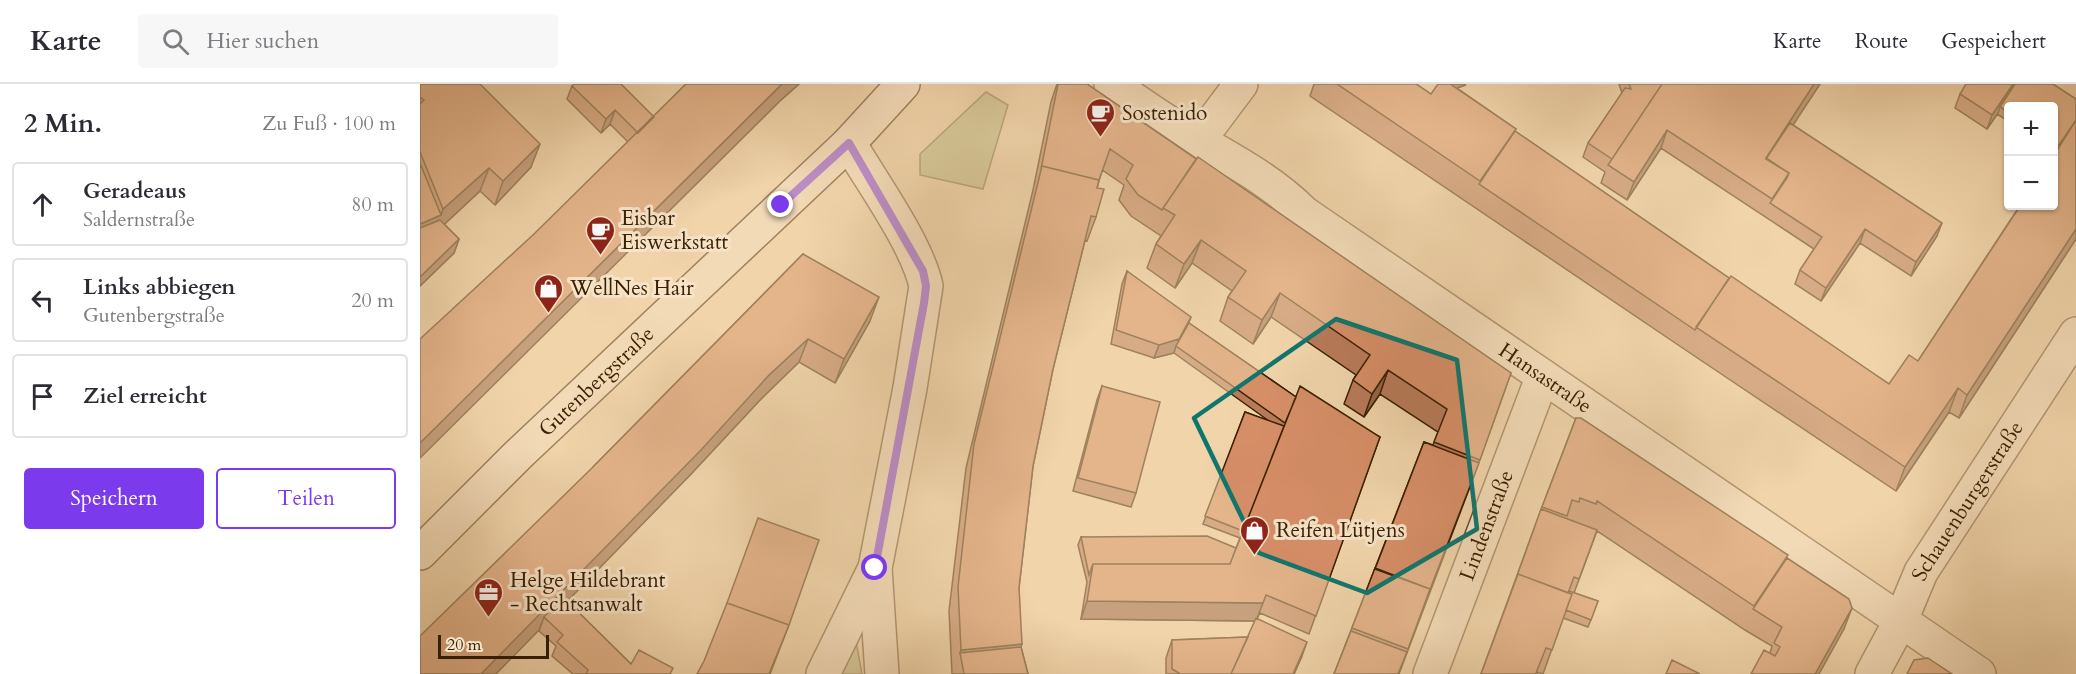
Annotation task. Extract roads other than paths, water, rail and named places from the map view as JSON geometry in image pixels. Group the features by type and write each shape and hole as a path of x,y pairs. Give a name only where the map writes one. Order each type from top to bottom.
{"street":[{"name":"Gutenbergstraße","path":"420,553 518,455 849,143 903,84"},
{"name":"Hansastraße","path":"1111,84 1281,190 1304,213 1542,378 1668,459 1979,674"},
{"path":"1199,140 1241,84"},
{"path":"849,143 906,238 923,271 926,286 910,388 875,568 882,674"},
{"name":"Schauenburgerstraße","path":"1872,674 1901,620 1921,572 2076,334"},
{"name":"Lindenstraße","path":"1430,674 1542,378"},
{"path":"823,674 875,568"}],"place":[{"name":"Sostenido","path":"1101,138"},
{"name":"Eisbar Eiswerkstatt","path":"600,256"},
{"name":"WellNes Hair","path":"549,314"},
{"name":"Reifen Lütjens","path":"1255,556"},
{"name":"Helge Hildebrant - Rechtsanwalt","path":"489,618"}]}
